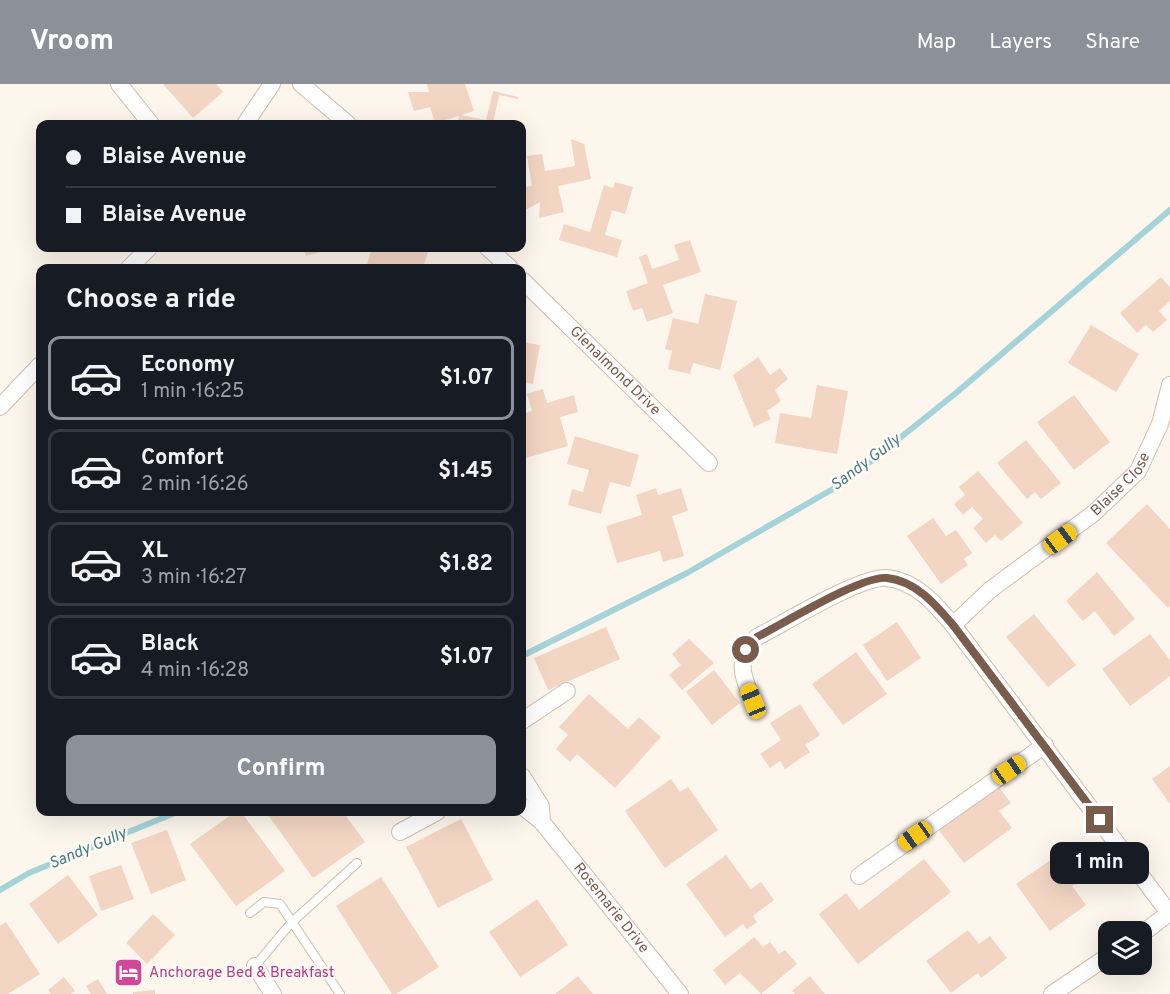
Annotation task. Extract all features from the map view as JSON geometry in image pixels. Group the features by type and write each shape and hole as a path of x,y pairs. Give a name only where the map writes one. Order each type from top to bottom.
{"street":[{"path":"120,84 148,120"},
{"path":"248,120 272,84"},
{"path":"301,84 343,120"},
{"path":"133,264 145,252"},
{"path":"492,252 506,264"},
{"name":"Glenalmond Drive","path":"526,284 709,463"},
{"path":"0,407 36,369"},
{"name":"Blaise Close","path":"953,625 990,590 1094,513 1138,471 1160,424 1170,386"},
{"path":"753,701 743,677 742,663 746,650 757,637 864,582 886,578 926,595 953,625 1045,745 1169,913 1152,926"},
{"path":"526,718 567,691"},
{"path":"859,876 1045,745"},
{"path":"526,782 541,806 542,822"},
{"path":"526,809 542,822"},
{"path":"400,832 430,816"},
{"name":"Rosemarie Drive","path":"542,822 680,994"},
{"path":"1052,994 1098,963"},
{"path":"255,966 273,994"}],"lane":[{"path":"255,966 291,923 357,863"},
{"path":"250,913 264,902 280,904 340,994"}],"building":[{"path":"163,84 216,84 223,92 193,118"},
{"path":"427,84 465,84 474,111 461,115 486,120 458,120 459,116 434,120 430,107 414,111 408,92 429,92"},
{"path":"493,91 518,97 518,99 499,95 494,120 486,120"},
{"path":"571,139 584,144 591,179 558,186 564,212 539,218 540,202 526,210 526,187 532,186 527,156 542,154 545,171 575,166"},
{"path":"615,182 633,187 625,214 612,210 605,235 622,240 617,257 559,240 564,224 590,232 604,185 613,188"},
{"path":"690,240 701,272 663,285 673,313 647,322 642,308 633,311 626,291 648,283 639,257 647,254 652,269 679,260 674,245"},
{"path":"305,252 320,252 306,256"},
{"path":"371,252 428,252 424,264 367,264"},
{"path":"1161,277 1170,287 1170,301 1159,311 1167,320 1153,332 1146,325 1137,333 1120,313"},
{"path":"705,294 737,301 720,370 693,363 690,374 668,369 672,351 665,349 673,318 698,324"},
{"path":"1091,325 1139,354 1116,392 1068,363"},
{"path":"526,343 540,345 533,384 526,383"},
{"path":"758,357 770,375 780,368 788,379 775,390 781,401 767,411 771,419 754,427 733,375"},
{"path":"817,385 848,391 837,454 775,443 780,413 811,418"},
{"path":"543,389 547,403 574,395 578,412 560,417 568,446 526,458 526,413 532,411 527,394"},
{"path":"1074,395 1110,442 1074,470 1037,422"},
{"path":"575,436 639,455 630,487 610,482 601,514 568,505 572,489 583,492 589,470 567,464"},
{"path":"1026,440 1061,483 1041,499 1035,492 1027,499 997,463"},
{"path":"978,471 1023,523 1001,541 995,535 986,543 973,528 983,519 972,507 963,515 954,504 965,495 959,487"},
{"path":"656,488 658,495 681,488 688,511 672,516 684,556 663,562 660,551 617,563 606,526 642,515 636,495"},
{"path":"1147,504 1170,529 1170,606 1168,608 1106,543"},
{"path":"933,518 946,536 956,530 972,553 964,559 968,565 941,584 907,536"},
{"path":"1097,572 1135,619 1114,636 1095,611 1083,621 1066,601"},
{"path":"1034,614 1076,665 1048,687 1006,637"},
{"path":"897,622 921,658 887,681 863,645"},
{"path":"606,627 620,659 548,690 534,658"},
{"path":"1150,634 1170,660 1170,676 1130,706 1102,669"},
{"path":"689,639 714,663 682,690 669,675 681,665 672,654"},
{"path":"856,652 887,694 843,725 812,684"},
{"path":"714,670 740,703 712,725 686,692"},
{"path":"589,694 628,729 639,717 661,737 615,788 577,754 570,762 556,749 568,735 559,727"},
{"path":"800,704 820,735 805,745 810,752 785,769 780,761 770,768 760,754 781,740 770,723"},
{"path":"1170,766 1170,804 1152,779"},
{"path":"671,779 680,792 688,787 718,830 665,868 625,811"},
{"path":"994,781 1011,803 999,811 1012,828 964,863 935,825"},
{"path":"229,816 244,816 285,871 236,906 190,844"},
{"path":"269,816 346,816 365,842 313,878"},
{"path":"461,819 493,880 438,908 406,847"},
{"path":"167,830 186,880 151,894 131,843"},
{"path":"726,855 751,889 761,882 774,900 753,916 757,922 747,929 743,924 725,937 686,884"},
{"path":"1074,855 1088,874 1072,886 1086,905 1050,931 1016,884 1052,859 1057,866"},
{"path":"924,859 951,892 858,964 819,914 846,893 859,910"},
{"path":"121,865 134,899 101,911 89,876"},
{"path":"68,875 98,915 58,944 29,904"},
{"path":"381,877 439,967 396,994 392,994 336,906"},
{"path":"537,899 568,945 520,977 489,932"},
{"path":"153,914 175,935 147,964 126,943"},
{"path":"6,922 40,974 8,994 0,994 0,926"},
{"path":"968,930 979,944 990,936 1007,958 981,978 978,973 951,993 926,961"},
{"path":"754,937 763,947 770,942 779,954 785,950 797,964 761,994 740,973 725,985 713,970"},
{"path":"578,976 593,994 555,994"},
{"path":"810,976 825,994 795,994 792,991"},
{"path":"64,977 75,991 71,994 51,994 48,990"},
{"path":"98,979 107,994 91,994 86,986"},
{"path":"155,990 155,994 133,994 133,992"}],"waterway":[{"name":"Sandy Gully","path":"526,654 687,573 845,482 956,393 1170,210"},
{"name":"Sandy Gully","path":"0,890 29,873 167,816"}],"place":[{"name":"Anchorage Bed & Breakfast","path":"128,973"}],"route":[{"path":"746,650 757,637 864,582 886,578 909,586 926,595 953,625 1100,820"}]}
